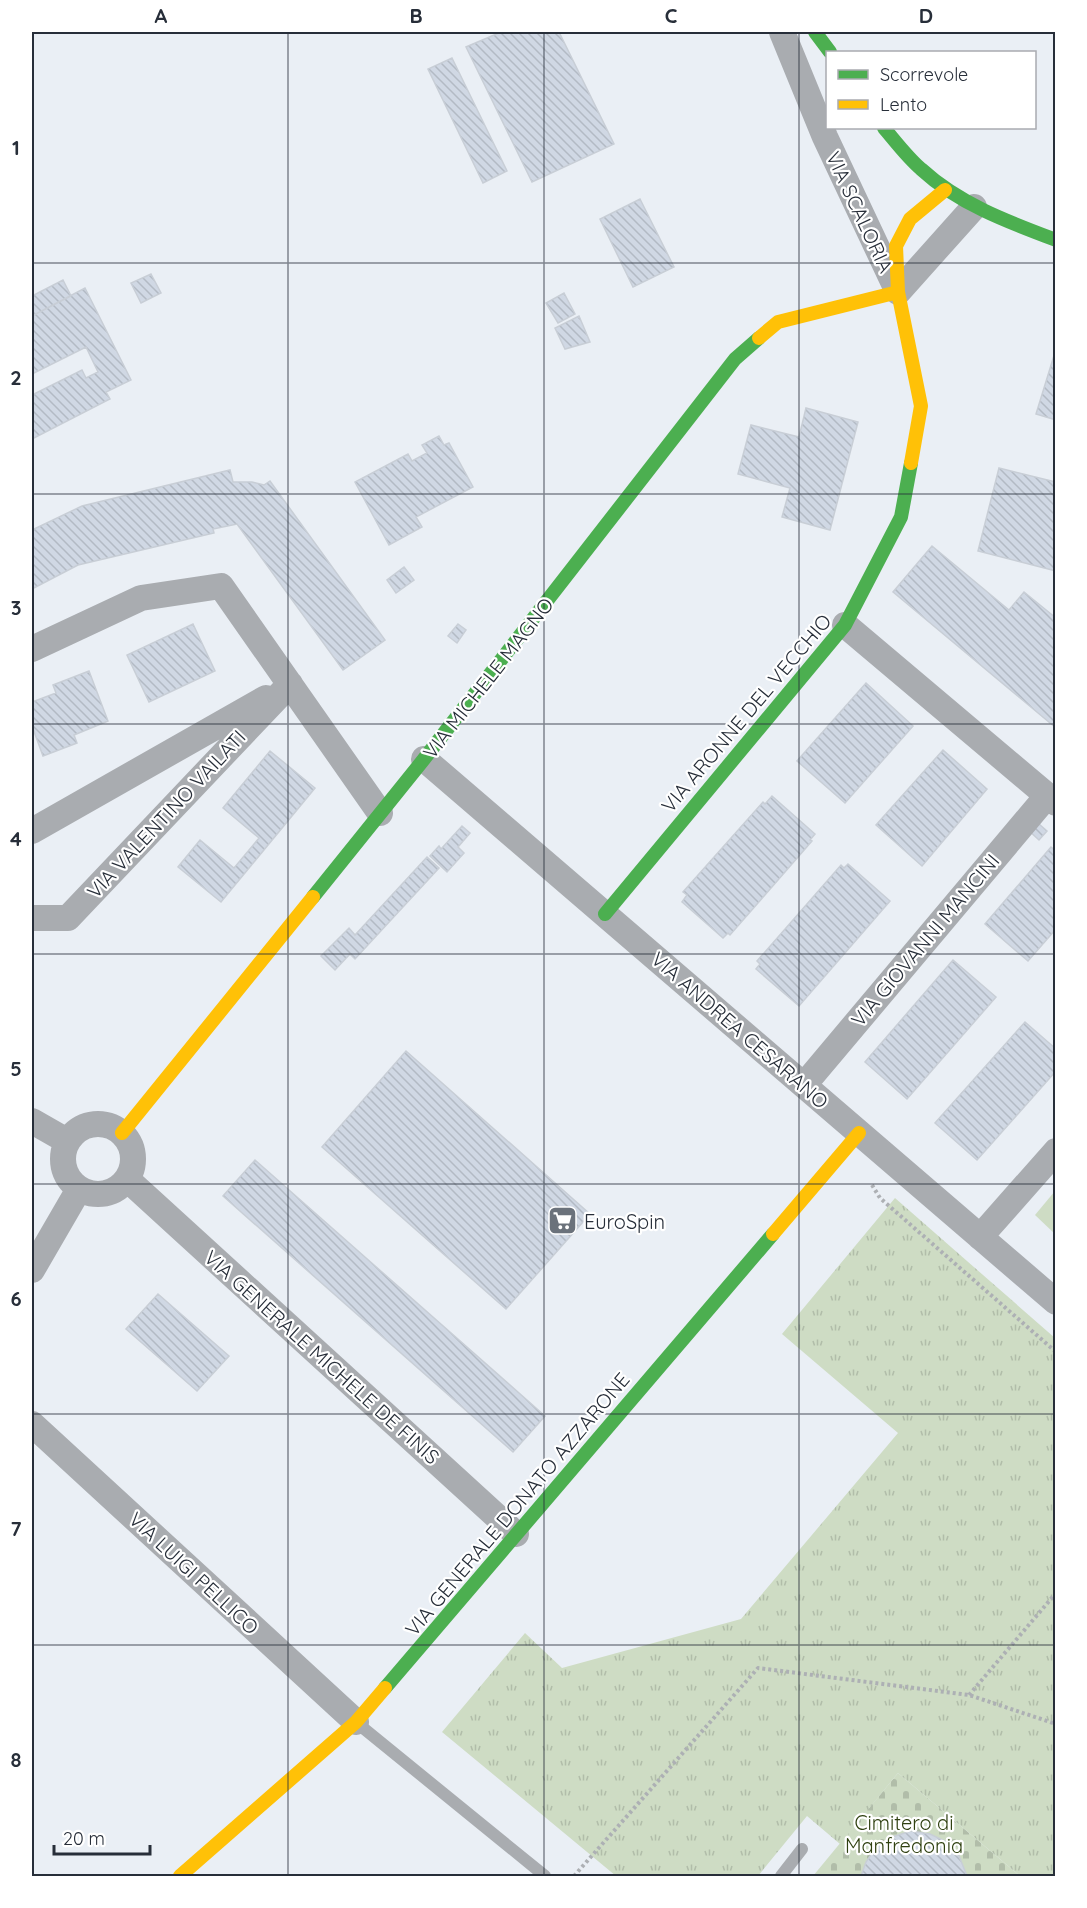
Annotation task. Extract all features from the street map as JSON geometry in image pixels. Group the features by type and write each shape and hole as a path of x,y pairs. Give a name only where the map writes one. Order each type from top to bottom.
{"street":[{"name":"VIA SCALORIA","path":"782,32 825,137 898,292"},
{"path":"815,32 829,51"},
{"path":"885,129 901,151 945,190 974,207 1056,240"},
{"name":"VIA ARONNE DEL VECCHIO","path":"605,914 845,625 901,517 921,406 898,292 896,246 910,219 945,190"},
{"path":"898,292 974,207"},
{"name":"VIA MICHELE MAGNO","path":"122,1133 424,759 735,359 778,322 898,292"},
{"path":"32,649 141,598 221,586 380,813"},
{"path":"845,625 1051,799"},
{"name":"VIA VALENTINO VAILATI","path":"32,831 290,684"},
{"name":"VIA VALENTINO VAILATI","path":"32,918 68,918 290,684"},
{"name":"VIA ANDREA CESARANO","path":"424,759 1056,1302"},
{"name":"VIA GIOVANNI MANCINI","path":"804,1085 1051,799"},
{"path":"32,1121 67,1141"},
{"path":"93,1124 114,1127 122,1133 133,1151 134,1161 127,1179 116,1190 105,1194 93,1194 79,1189 66,1174 63,1163 63,1152 67,1141 83,1127 93,1124"},
{"name":"VIA GENERALE DONATO AZZARONE","path":"180,1876 356,1722 516,1534 866,1138"},
{"path":"980,1237 1056,1151"},
{"name":"VIA GENERALE MICHELE DE FINIS","path":"127,1179 516,1534"},
{"path":"32,1270 79,1189"},
{"name":"VIA LUIGI PELLICO","path":"32,1424 356,1722"}],"lane":[{"path":"356,1722 545,1876"},
{"path":"781,1876 802,1849"}],"path":[{"path":"866,1138 864,1172 880,1198 1056,1352"},
{"path":"969,1695 1056,1593"},
{"path":"574,1876 758,1668 969,1695 1056,1724"}],"green space":[{"path":"1055,1191 1056,1234 1035,1215"},
{"path":"895,1198 1055,1338 1055,1876 1020,1876 898,1773 840,1844 807,1816 758,1876 616,1876 442,1732 525,1633 562,1668 741,1619 898,1433 782,1334"},
{"name":"Cimitero di Manfredonia","path":"898,1773 1020,1876 813,1876"}],"building":[{"path":"501,32 559,32 614,144 532,182 466,47"},
{"path":"452,58 507,171 483,183 428,69"},
{"path":"640,199 674,267 633,287 600,219"},
{"path":"151,274 161,293 141,303 131,283"},
{"path":"63,280 71,296 32,316 32,296"},
{"path":"85,288 131,380 106,392 110,399 32,439 32,395 82,370 86,378 98,372 86,347 32,374 32,316"},
{"path":"564,293 575,314 558,323 546,303"},
{"path":"579,316 590,342 565,349 555,328"},
{"path":"1056,349 1056,420 1036,414"},
{"path":"806,408 858,422 830,530 782,517 790,488 738,474 751,425 799,437"},
{"path":"439,436 444,445 449,443 473,487 416,517 422,527 389,545 355,482 408,454 412,461 427,453 422,445"},
{"path":"999,468 1056,482 1056,571 978,551"},
{"path":"230,470 233,482 252,482 264,485 270,481 385,640 343,670 237,524 213,529 214,533 78,565 32,589 32,530 82,506"},
{"path":"932,546 1009,610 1024,592 1056,618 1056,728 893,592"},
{"path":"404,567 414,580 396,593 387,580"},
{"path":"193,624 215,671 149,702 127,655"},
{"path":"458,624 466,630 457,643 448,636"},
{"path":"89,671 108,721 74,735 77,743 43,756 32,726 32,702 56,693 53,685"},
{"path":"866,683 913,726 845,803 797,761"},
{"path":"943,750 987,789 922,866 876,825"},
{"path":"270,751 315,788 221,902 178,867 200,840 234,868 259,838 223,808"},
{"path":"772,796 815,834 810,840 812,841 730,935 728,933 723,938 682,902 687,895 683,892 763,802 765,804"},
{"path":"1022,809 1047,831 1039,840 1015,818"},
{"path":"462,826 470,833 458,847 464,853 447,872 430,856 439,846 441,849"},
{"path":"1051,847 1056,851 1056,929 1028,961 985,924"},
{"path":"427,857 439,868 355,959 350,954 335,970 321,956 349,928 355,935"},
{"path":"848,864 890,901 799,1006 756,969 760,964 757,961 841,865 844,868"},
{"path":"953,960 996,997 907,1099 865,1062"},
{"path":"1025,1022 1056,1049 1056,1071 977,1160 935,1123"},
{"path":"406,1051 590,1214 506,1309 322,1147"},
{"path":"255,1160 545,1416 513,1452 223,1196"},
{"path":"158,1294 229,1356 197,1391 126,1329"},
{"path":"911,1831 930,1834 947,1842 959,1856 967,1876 861,1876 866,1862 877,1846 892,1837"}],"traffic: fast":[{"path":"815,32 829,51"},
{"path":"885,129 916,164 951,192 1002,219 1056,240"},
{"path":"313,897 424,759 735,359 759,338"},
{"path":"605,914 845,625 901,517 911,463"},
{"path":"385,1688 773,1234"}],"traffic: slow":[{"path":"911,463 921,406 898,292 896,246 910,219 945,190"},
{"path":"759,338 778,322 898,292"},
{"path":"122,1133 313,897"},
{"path":"773,1234 859,1133"},
{"path":"180,1876 356,1722 385,1688"}],"place":[{"name":"EuroSpin","path":"563,1221"}]}
